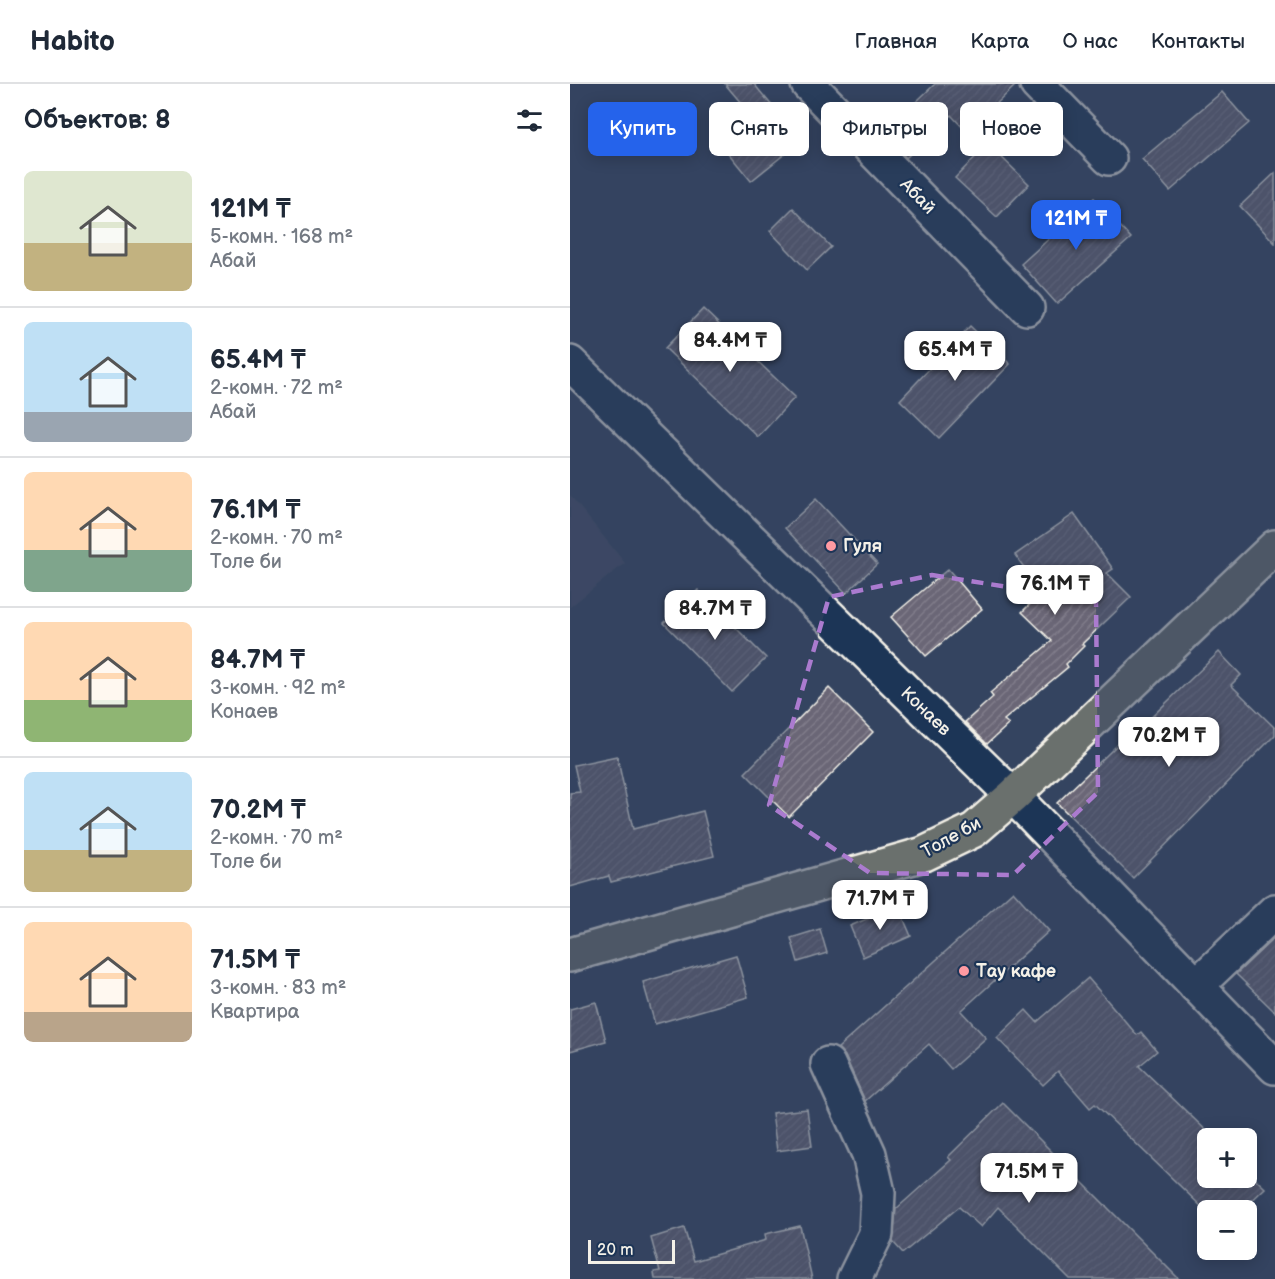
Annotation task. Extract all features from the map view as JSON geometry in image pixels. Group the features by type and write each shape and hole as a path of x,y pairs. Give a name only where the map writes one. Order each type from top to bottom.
{"main road":[{"name":"Толе би","path":"570,955 924,854 974,830 1275,547"}],"street":[{"name":"Абай","path":"808,84 1027,308"},
{"path":"1037,84 1109,158"},
{"name":"Конаев","path":"570,363 1012,796 1275,1067"},
{"path":"1196,986 1275,911"},
{"path":"828,1064 869,1154 878,1194 876,1234 854,1279"}],"highlighted area":[{"path":"932,575 1096,601 1098,792 1013,875 870,873 769,805 829,597"}],"shaded area":[{"path":"570,495 625,563 570,607"}],"building":[{"path":"725,84 754,84 769,102 740,102"},
{"path":"935,84 1017,84 998,102 960,102 960,125 951,115 948,118 948,102 916,102"},
{"path":"1222,92 1249,123 1170,191 1142,159"},
{"path":"731,156 782,156 751,181"},
{"path":"976,156 1000,156 1029,184 997,217 955,178"},
{"path":"1275,173 1275,243 1240,206"},
{"path":"1094,198 1131,238 1057,304 1021,264"},
{"path":"793,208 831,247 807,270 770,231"},
{"path":"703,309 795,397 758,437 665,348"},
{"path":"970,326 1010,364 939,438 900,400"},
{"name":"Гуля","path":"816,499 877,564 846,593 785,528"},
{"path":"1074,514 1113,569 1107,573 1131,597 1082,644 1084,646 1066,664 1068,667 1004,720 1009,724 987,744 965,722 993,697 990,693 1052,641 1022,612 1042,592 1015,555"},
{"path":"948,569 982,609 926,656 891,617"},
{"path":"698,590 766,658 732,692 664,623"},
{"path":"1219,652 1241,675 1231,685 1275,728 1275,735 1133,878 1057,803"},
{"path":"829,688 873,732 789,817 745,773"},
{"path":"617,756 633,829 703,811 714,856 611,882 609,876 570,887 570,793 580,792 574,765"},
{"name":"Тау кафе","path":"1013,891 1049,931 961,1011 986,1038 951,1069 929,1044 865,1101 845,1056 838,1048"},
{"path":"898,906 911,936 863,957 850,926"},
{"path":"820,929 827,953 798,962 791,938"},
{"path":"1275,937 1275,1012 1236,974"},
{"path":"736,955 748,997 655,1024 643,982"},
{"path":"1088,978 1137,1035 1141,1032 1157,1051 1139,1066 1204,1128 1197,1128 1197,1188 1257,1188 1257,1180 1265,1188 1252,1200 1197,1200 1197,1202 1095,1104 1090,1108 1058,1071 1043,1085 997,1038 1026,1010 1037,1022"},
{"path":"596,1002 606,1041 570,1051 570,1009"},
{"path":"1003,1103 1179,1279 1070,1279 998,1207 981,1227 959,1207 903,1253 893,1242 896,1209 951,1160 948,1157"},
{"path":"807,1109 812,1146 777,1151 772,1113"},
{"path":"800,1226 812,1279 655,1279 654,1272 660,1271 651,1238 684,1228 694,1261 766,1240 765,1234"}],"place":[{"name":"Гуля","path":"831,546"},
{"name":"Тау кафе","path":"964,971"}]}
